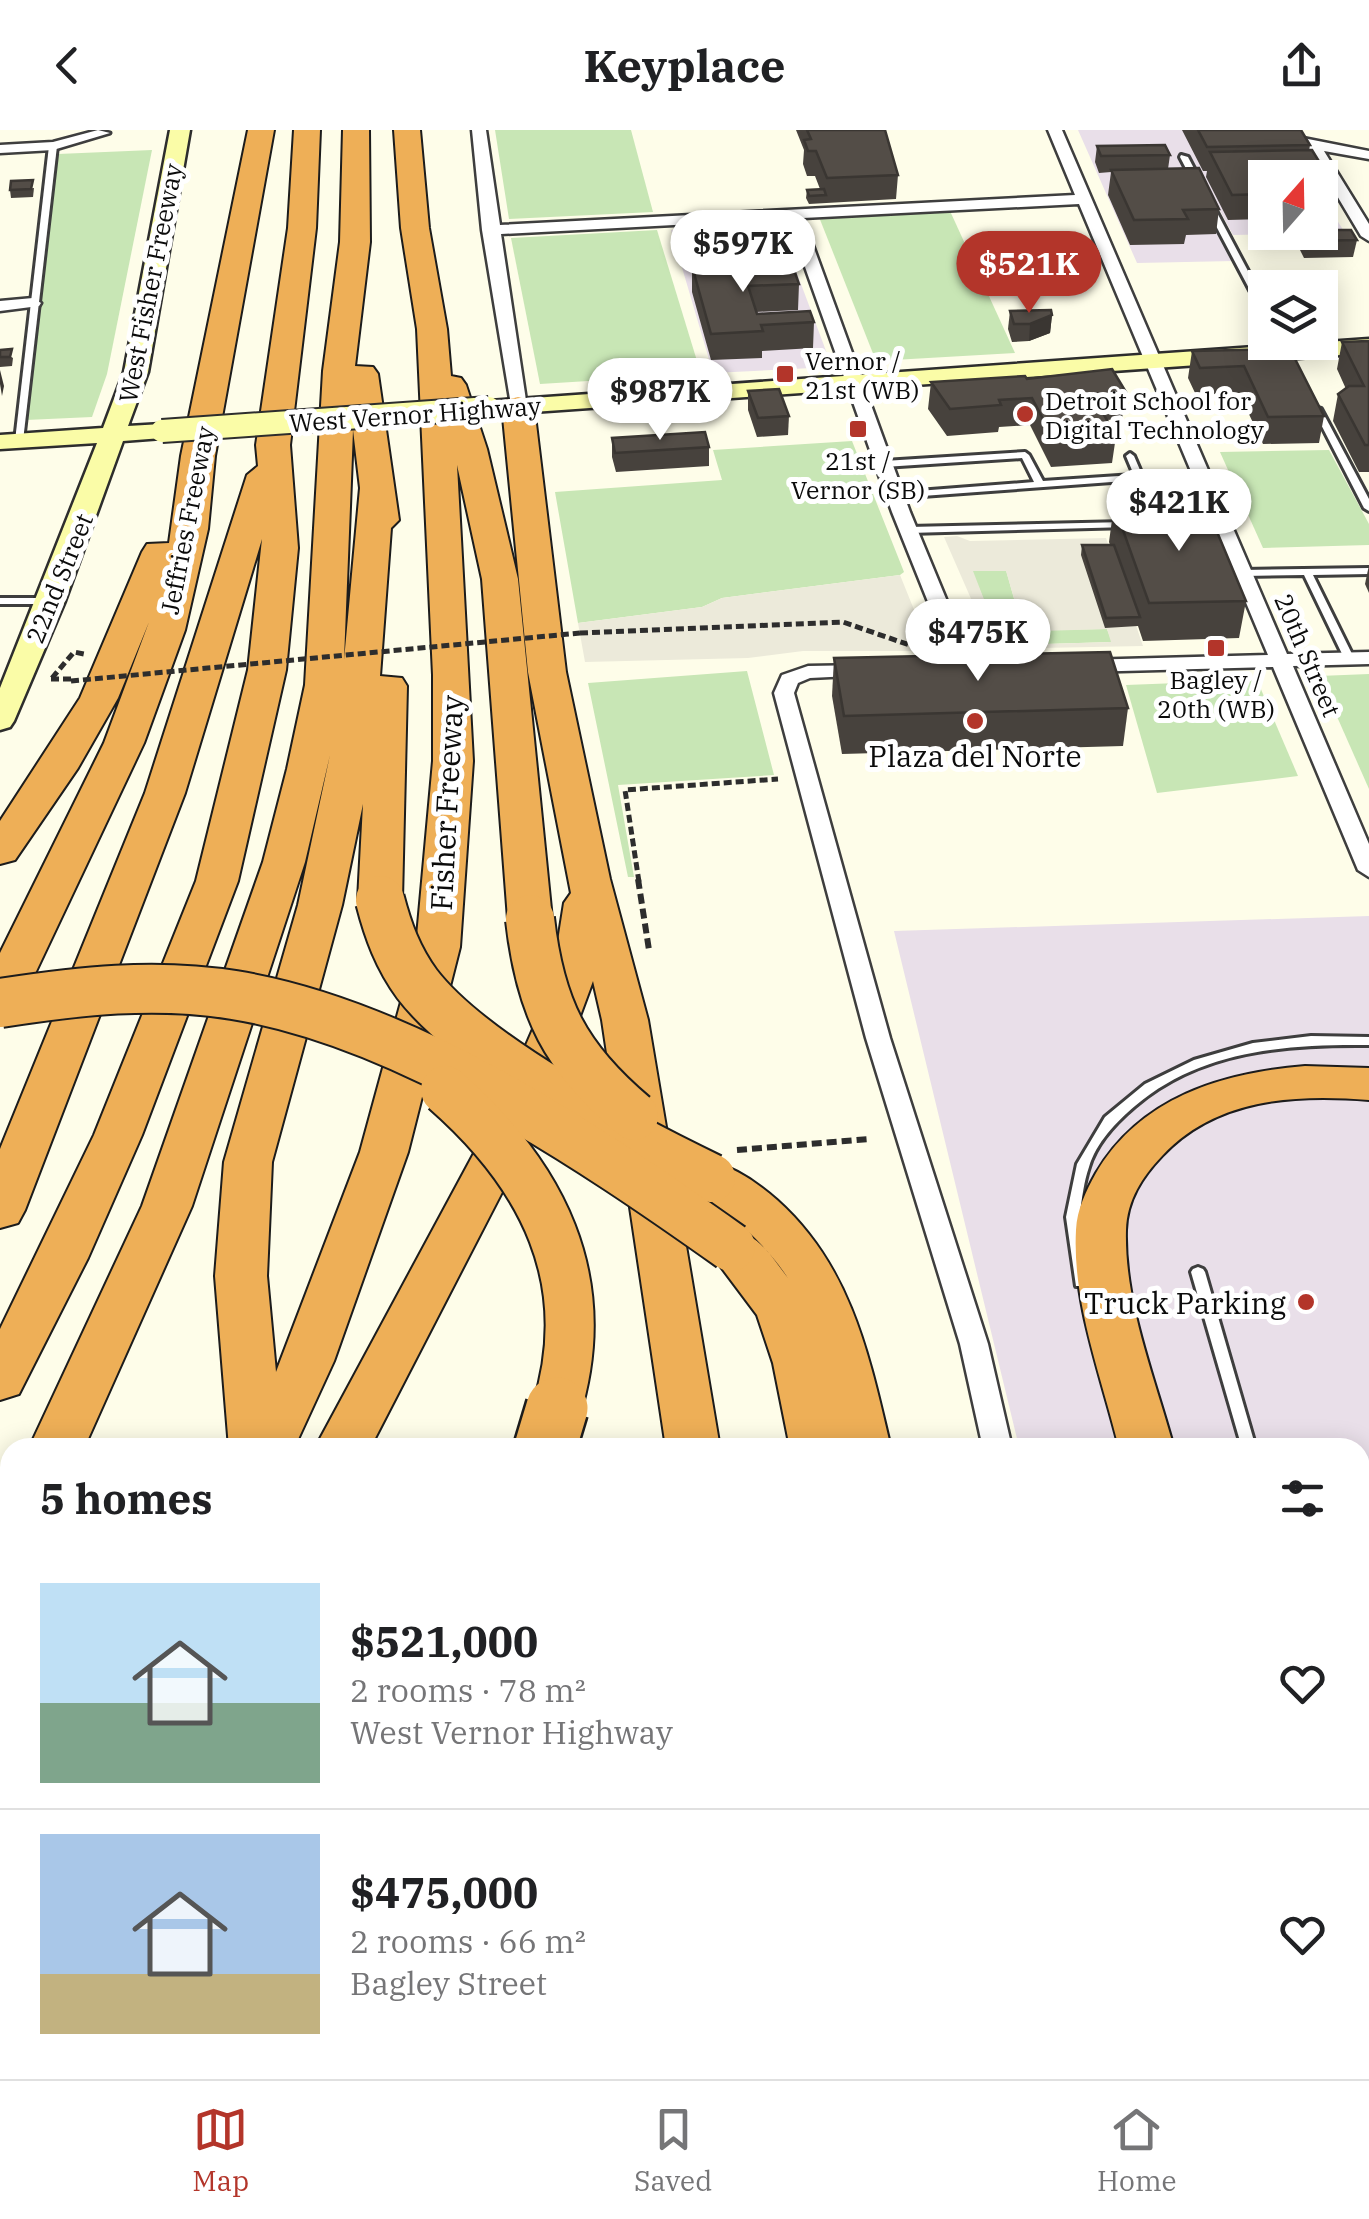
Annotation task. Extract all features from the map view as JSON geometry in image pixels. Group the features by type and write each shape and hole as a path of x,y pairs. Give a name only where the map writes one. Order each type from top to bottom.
{"highway":[{"name":"Jeffries Freeway","path":"0,1001 124,743 166,630 190,529 198,456 261,130"},
{"path":"0,1210 165,793 272,446 302,228 307,130"},
{"path":"61,1438 125,1305 167,1206 284,862 324,685 339,371 352,281 356,130"},
{"name":"Fisher Freeway","path":"271,1438 308,1361 384,1152 438,947 453,762 432,330 415,228 407,130"},
{"path":"352,281 375,491 390,568 392,631 380,900 394,950 447,1018 630,1139 720,1171"},
{"path":"432,330 470,449 500,579 530,918 540,987 563,1042 618,1104 720,1171 801,1252 830,1306 862,1438"},
{"path":"504,408 547,672 588,880 625,1020 691,1438"},
{"path":"0,1380 63,1258 118,1135 217,881 267,670 280,548 272,446"},
{"path":"0,851 58,768 99,698 198,456"},
{"path":"255,1438 241,1276 248,1162 320,904 344,797 360,699 375,491"},
{"path":"347,1438 476,1198 555,1038 579,956 588,880"},
{"path":"0,1001 69,992 166,990 276,1002 362,1028 480,1084 731,1246 758,1272 778,1299 803,1375 815,1438"},
{"path":"362,1028 468,1107 531,1180 550,1222 569,1302 569,1348 563,1387 548,1438"},
{"path":"1143,1429 1101,1250 1106,1201 1118,1175 1159,1129 1185,1111 1222,1096 1294,1082 1369,1084"},
{"path":"0,1183 29,1142"},
{"path":"852,1396 870,1438"}],"street":[{"name":"West Fisher Freeway","path":"116,434 147,321 180,130"},
{"path":"479,130 504,408"},
{"name":"20th Street","path":"1055,130 1153,360 1215,523 1243,574 1369,870"},
{"path":"1242,130 1369,155"},
{"path":"0,149 54,146 104,133"},
{"path":"1313,144 1369,236"},
{"path":"490,230 1084,199"},
{"path":"794,214 884,464 964,669"},
{"path":"0,306 34,303"},
{"name":"West Vernor Highway","path":"1338,349 1369,346"},
{"name":"West Vernor Highway","path":"10,442 1248,355"},
{"name":"22nd Street","path":"4,704 52,601 116,434"},
{"path":"1070,666 1359,658"},
{"path":"878,671 808,672 789,679 784,692 839,881 878,1036 969,1320 996,1438"}],"lane":[{"path":"10,442 34,303 54,146"},
{"path":"1184,157 1248,279"},
{"path":"1310,397 1369,508"},
{"path":"884,464 1025,456 1040,484"},
{"path":"896,496 1139,477 1130,456"},
{"path":"909,530 1138,525"},
{"path":"1243,574 1369,571"},
{"path":"1306,572 1359,658"},
{"path":"0,601 52,601"},
{"path":"1085,1297 1072,1240 1074,1188 1094,1140 1125,1104 1165,1076 1218,1054 1284,1041 1369,1041"},
{"path":"1198,1272 1246,1438"},
{"path":"1109,1365 1143,1429"}],"path":[{"path":"36,676 71,681 580,633 843,622 924,650"},
{"path":"52,679 74,652 85,652 71,681"},
{"path":"651,964 626,790 778,779"},
{"path":"720,1171 870,1139"}],"shaded area":[{"path":"1078,130 1190,130 1248,167 1248,235 1233,235 1199,173 1189,173 1234,261 1137,263"},
{"path":"779,225 832,367 713,373 671,230"},
{"path":"944,537 970,541 1106,538 1143,646 993,649","holes":["973,571 1006,571 1020,619 992,620","1107,629 1111,642 1045,644 1041,631"]},
{"path":"900,575 921,627 918,651 803,651 748,658 585,662 578,623 702,607 722,598"},
{"path":"1369,916 1369,1438 1017,1438 894,931"}],"green space":[{"path":"495,130 631,130 653,212 509,219"},
{"path":"152,150 107,374 92,417 26,420 58,154"},
{"path":"950,211 1015,353 876,361 819,217"},
{"path":"657,230 701,374 540,384 511,238"},
{"path":"852,441 904,572 900,575 722,598 702,607 578,623 555,492 722,480 713,450"},
{"path":"1329,450 1369,524 1369,545 1263,548 1220,452"},
{"path":"1006,570 1020,620 992,620 972,571"},
{"path":"1107,629 1112,642 1045,644 1041,630"},
{"path":"747,671 774,775 618,785 634,877 628,877 588,683"},
{"path":"1369,674 1369,789 1319,676"},
{"path":"1257,680 1298,776 1157,793 1126,685"}],"building":[{"path":"807,130 885,130 898,175 827,178 816,151 808,151 804,140 811,139"},
{"path":"1198,130 1301,130 1310,145 1207,147"},
{"path":"1165,145 1170,155 1101,156 1097,146"},
{"path":"1312,150 1318,160 1248,160 1248,195 1232,195 1210,152"},
{"path":"1199,168 1219,209 1183,210 1188,219 1134,220 1111,170"},
{"path":"33,180 31,189 10,190 11,181"},
{"path":"824,189 826,195 809,196 807,190"},
{"path":"1338,230 1351,230 1357,240 1338,240"},
{"path":"1088,247 1092,257 1038,260 1033,249"},
{"path":"791,261 799,284 748,286 757,314 810,311 814,322 761,325 763,331 711,334 692,266"},
{"path":"1051,310 1052,315 1030,324 1014,324 1010,311"},
{"path":"1369,341 1369,445 1365,445 1338,394 1349,386 1364,386 1342,342"},
{"path":"12,349 10,357 0,357 0,350"},
{"path":"1248,350 1248,360 1296,360 1324,416 1268,417 1244,366 1200,368 1192,351"},
{"path":"1112,369 1126,392 1092,394 1116,436 1054,440 1032,398 950,409 931,382 1025,376 1027,379"},
{"path":"779,389 789,416 758,418 748,391"},
{"path":"705,432 709,447 615,453 612,438"},
{"path":"1205,503 1246,601 1149,603 1114,505"},
{"path":"1082,545 1114,545 1140,617 1106,618"},
{"path":"1110,652 1128,708 844,716 834,658"}],"place":[{"name":"Vernor / 21st (WB)","path":"785,374"},
{"name":"Detroit School for Digital Technology","path":"1025,414"},
{"name":"21st / Vernor (SB)","path":"858,429"},
{"name":"Bagley / 20th (WB)","path":"1216,648"},
{"name":"Plaza del Norte","path":"975,721"},
{"name":"Truck Parking","path":"1306,1302"}]}
